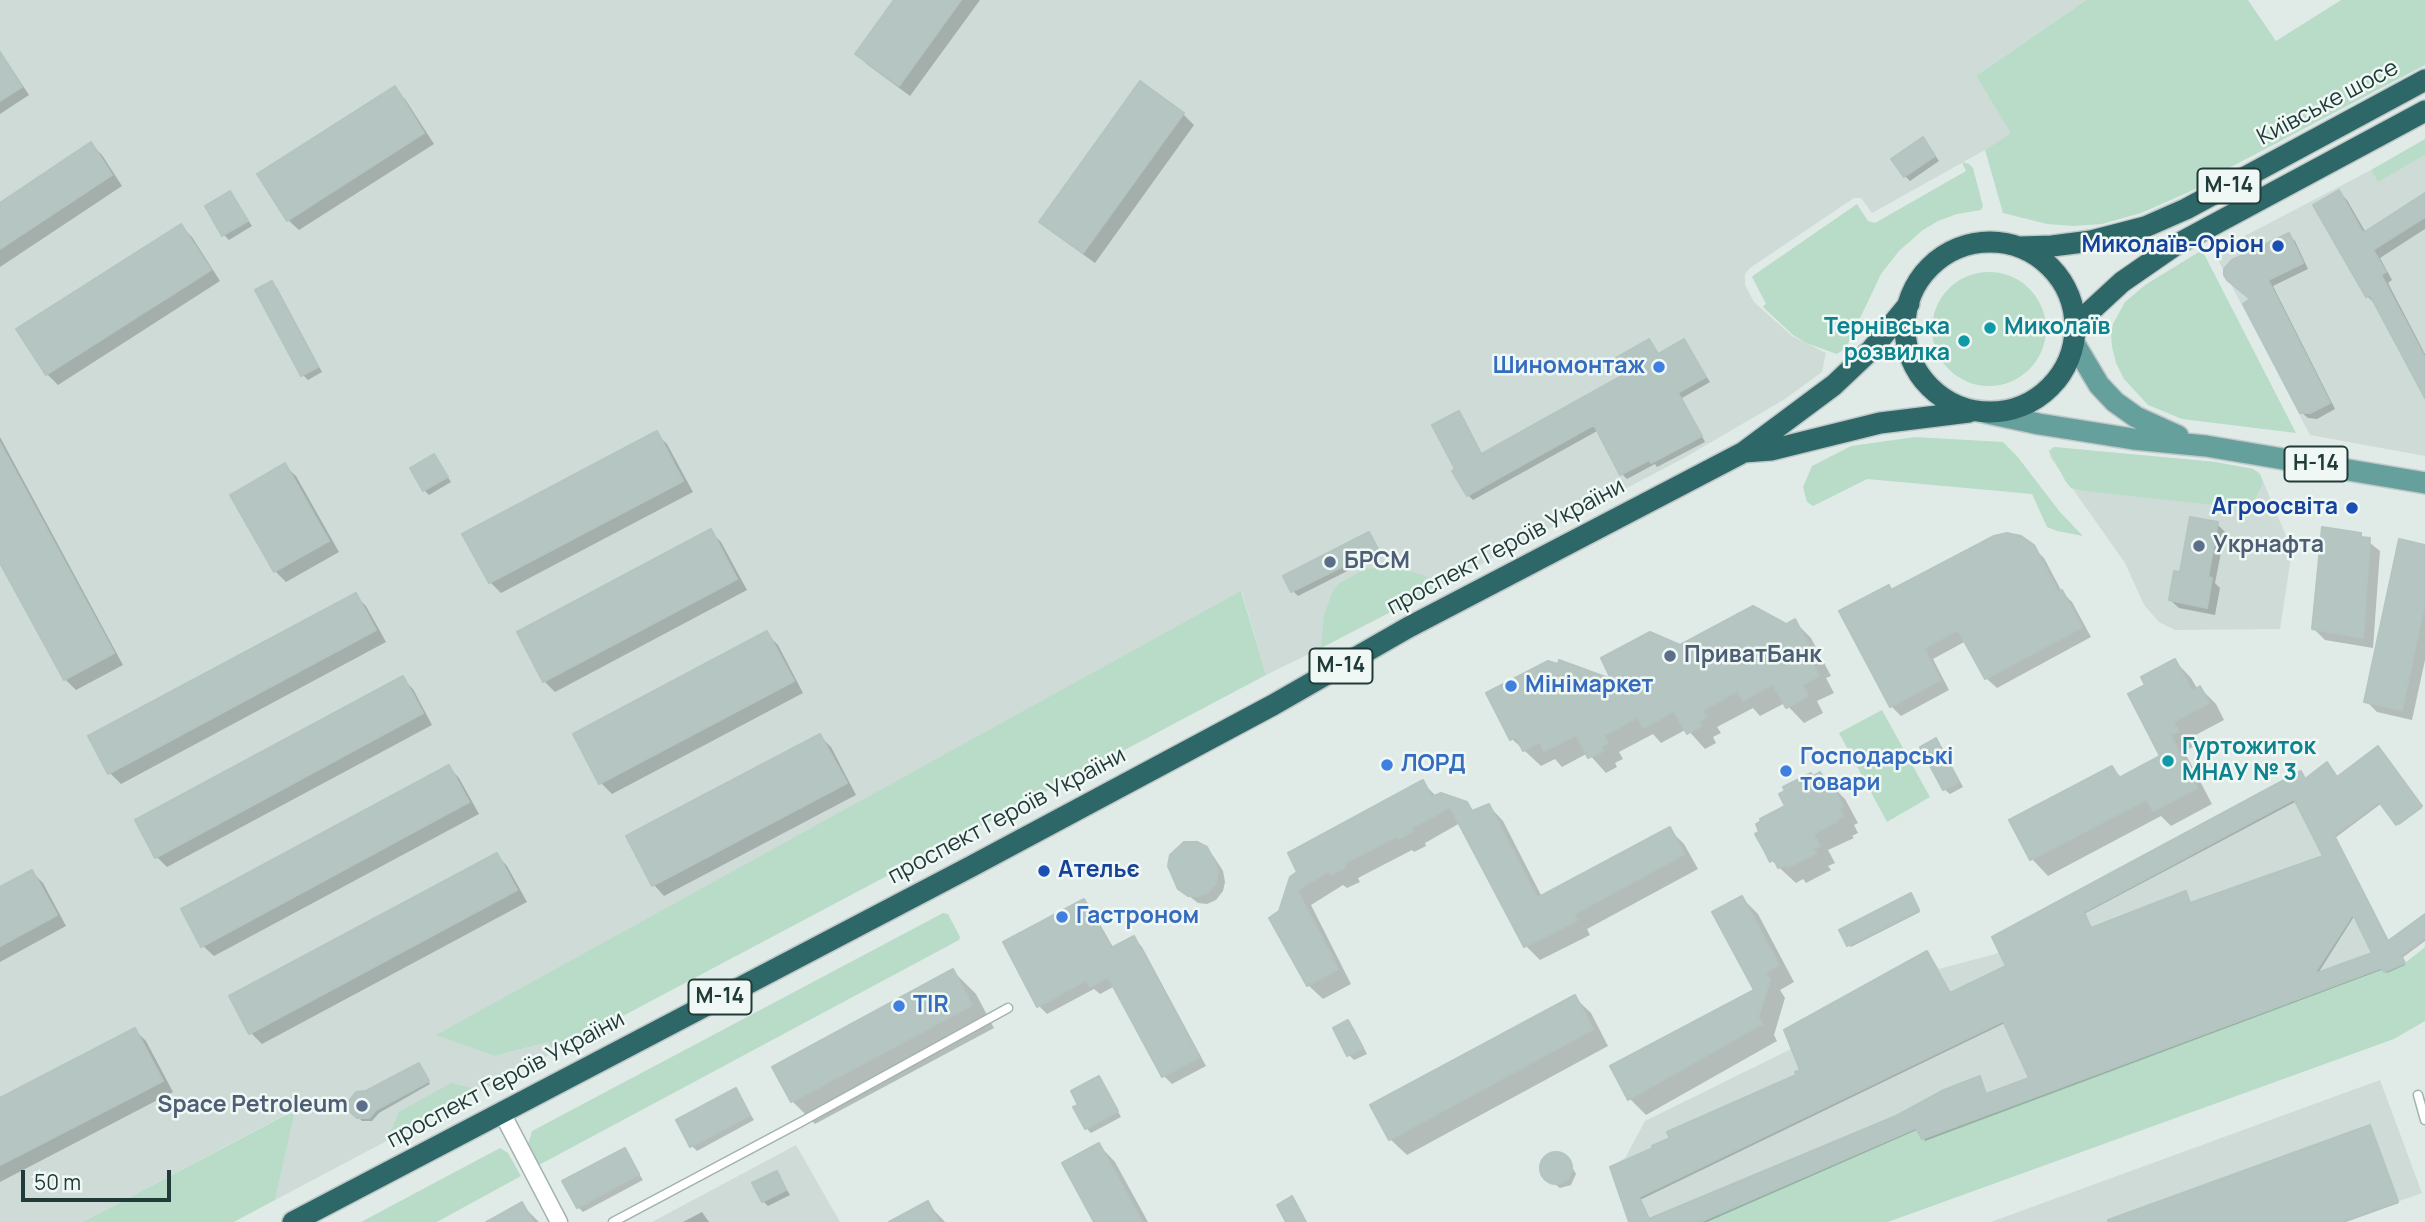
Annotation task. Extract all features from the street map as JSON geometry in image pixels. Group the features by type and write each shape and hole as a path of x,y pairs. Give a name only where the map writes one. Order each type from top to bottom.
{"highway":[{"name":"Київське шосе","path":"2019,247 2091,241 2145,228 2186,209 2425,80"},
{"name":"М-14","path":"1981,412 2021,407 2050,388 2065,367 2084,317 2122,282 2152,260 2208,226 2425,111"},
{"name":"М-14","path":"1909,304 1915,287 1926,272 1938,260 1954,251 1988,242 2019,247"},
{"path":"2019,247 2043,261 2062,282 2076,321 2074,338"},
{"path":"1909,304 1905,324 1907,344 1913,363 1924,380 1939,395 1956,405 1981,412"},
{"name":"проспект Героїв України","path":"293,1222 1273,705 1409,627 1744,452 1834,385 1872,349 1909,304"},
{"name":"проспект Героїв України","path":"1744,452 1771,450 1880,423 1981,412"}],"main road":[{"path":"2074,338 2099,385 2126,410 2153,426 2207,446"},
{"path":"1981,412 2133,439 2207,446"},
{"name":"Н-14","path":"2207,446 2425,483"}],"street":[{"path":"502,1113 559,1222"}],"lane":[{"path":"613,1222 1008,1008"},
{"path":"2418,1095 2425,1121"}],"shaded area":[{"path":"0,0 2086,0 1976,76 2012,133 1872,213 1861,198 1854,198 1745,274 1745,285 1754,302 1792,336 1826,353 1822,372 1785,399 1684,458 1266,675 1242,592 495,1056 548,1042 555,1052 275,1200 294,1110 83,1222 0,1222"},
{"path":"2425,155 2425,456 2310,435 2214,252 2371,170 2378,181"},
{"path":"2054,447 2215,462 2253,469 2260,474 2292,550 2280,629 2175,630 2159,622 2144,605 2125,563 2051,458 2049,451"},
{"path":"2301,771 2390,944 2395,943 2405,963 2384,972 2381,968 1922,1139 1916,1129 1700,1222 1629,1222 1610,1167 1625,1158 1645,1121 1791,1049 1784,1030 1927,951 1939,969 1999,953"},
{"path":"2380,1080 2422,1193 2340,1222 1991,1222"},
{"path":"796,1145 840,1222 652,1222"}],"green space":[{"path":"2086,0 2248,0 2276,41 2341,0 2425,0 2425,65 2229,168 2198,188 2141,213 2102,224 2074,226 2047,224 2003,213 1985,150 2011,133 1976,76"},
{"path":"2425,139 2425,155 2378,182 2371,170"},
{"path":"1962,162 1973,168 1983,206 1981,210 1938,221 1899,251 1881,274 1846,348 1837,354 1806,343 1793,335 1765,309 1763,306 1766,304 1752,277 1754,275 1857,204 1868,221 1875,223 1966,171"},
{"path":"2202,250 2296,433 2182,419 2148,405 2124,379 2116,363 2111,334 2113,324 2125,302 2145,285"},
{"path":"1989,272 2011,276 2030,288 2042,307 2046,329 2042,351 2030,370 2011,382 1989,386 1967,382 1948,370 1936,351 1932,329 1936,307 1948,288 1967,276"},
{"path":"1915,437 2003,442 2083,536 2047,527 2032,494 1867,479 1813,506 1807,502 1803,487 1812,466 1851,446"},
{"path":"2054,447 2215,462 2253,469 2260,474 2263,483 2255,499 2244,505 2225,506 2084,491 2071,488 2066,482 2049,451"},
{"path":"1387,567 1417,573 1445,584 1321,648 1324,615 1338,584 1365,569"},
{"path":"1241,591 1266,675 555,1052 548,1042 495,1056 436,1035"},
{"path":"1882,710 1930,797 1887,822 1839,733"},
{"path":"943,913 948,914 959,940 539,1165 528,1144 532,1131"},
{"path":"2425,947 2425,1021 2394,1039 1888,1222 1700,1222 1916,1128 1922,1139 2381,968 2384,972 2405,963"},
{"path":"451,1083 472,1088 477,1093 390,1139 399,1112"},
{"path":"295,1110 275,1200 234,1222 83,1222"},
{"path":"500,1148 508,1153 521,1176 437,1222 361,1222"}],"building":[{"path":"894,0 961,0 899,86 855,54"},
{"path":"0,52 22,87 0,101"},
{"path":"1140,81 1184,113 1083,253 1039,222"},
{"path":"395,86 424,133 287,221 257,174"},
{"path":"1923,137 1935,156 1904,177 1891,159"},
{"path":"91,142 112,175 0,249 0,203"},
{"path":"2339,190 2363,233 2425,193 2425,217 2373,250 2386,272 2381,275 2425,358 2425,398 2370,295 2366,297 2313,205"},
{"path":"230,191 248,221 222,236 205,206"},
{"path":"181,224 211,270 46,375 16,329"},
{"path":"2289,233 2303,263 2268,280 2330,403 2310,413 2300,413 2243,304 2250,299 2224,275 2224,269 2232,260"},
{"path":"272,281 318,367 301,376 255,290"},
{"path":"1649,339 1658,354 1684,339 1706,377 1678,393 1702,436 1651,463 1649,460 1620,475 1594,425 1467,496 1452,471 1455,469 1432,425 1459,411 1481,454 1623,375 1614,359"},
{"path":"657,431 683,481 489,583 462,534"},
{"path":"0,443 114,653 64,680 0,563"},
{"path":"434,454 448,477 423,491 410,468"},
{"path":"285,463 329,541 274,572 230,495"},
{"name":"Укрнафта","path":"2190,517 2218,522 2208,577 2212,578 2207,608 2169,600 2174,571 2180,572"},
{"path":"2322,527 2361,533 2361,537 2370,538 2363,638 2312,629"},
{"path":"711,529 737,579 543,682 517,632"},
{"name":"БРСМ","path":"1369,532 1378,549 1291,592 1283,576"},
{"path":"2007,533 2021,536 2034,545 2058,592 2062,590 2082,627 1985,679 1958,630 1924,648 1940,680 1890,707 1839,611 1889,585 1891,590 1994,536"},
{"path":"2399,539 2425,545 2425,601 2402,710 2364,702"},
{"path":"356,593 376,630 108,774 88,736"},
{"path":"1753,606 1786,624 1795,619 1816,659 1811,662 1819,676 1802,685 1808,696 1786,708 1773,684 1743,701 1738,691 1702,710 1706,717 1698,721 1701,726 1687,734 1674,711 1643,728 1638,717 1604,735 1608,743 1600,747 1603,751 1588,758 1576,735 1544,751 1540,742 1523,751 1516,737 1510,740 1486,693 1548,661 1558,664 1559,660 1611,679 1601,658 1650,632 1680,645"},
{"path":"767,631 794,681 599,784 573,734"},
{"name":"Гуртожиток МНАУ № 3","path":"2175,659 2192,691 2200,686 2209,703 2173,722 2178,731 2170,735 2197,788 2153,811 2147,799 2030,860 2009,820 2112,766 2119,778 2160,756 2128,694 2145,685 2141,677"},
{"path":"403,676 423,713 155,858 135,820"},
{"path":"820,734 847,783 652,886 626,836"},
{"path":"1936,738 1959,782 1943,790 1920,747"},
{"path":"2378,746 2422,806 2396,825 2379,802 2334,835 2388,941 2425,914 2425,938 2401,955 2405,963 2384,972 2381,968 1922,1139 1916,1128 1700,1222 1629,1222 1610,1167 1670,1138 1667,1132 1796,1075 1795,1072 1800,1070 1784,1030 1927,951 1950,993 2006,966 1992,937 2301,771 2305,779 2327,762 2337,777","holes":["2294,799 2323,856 2190,903 2186,891 2091,928 2084,912","2353,914 2372,953 2314,974","2003,1021 2029,1078 1986,1094 1980,1076 1944,1090 1896,1116 1649,1219 1639,1197"]},
{"path":"449,765 469,802 201,947 181,909"},
{"path":"1820,772 1826,782 1829,781 1843,806 1839,808 1843,816 1813,834 1820,846 1813,849 1816,853 1788,867 1787,864 1778,868 1774,859 1770,862 1755,834 1759,832 1756,824 1760,819 1785,806 1779,794 1785,791 1783,787 1811,773 1813,776"},
{"path":"1423,780 1432,797 1441,793 1467,802 1472,811 1489,804 1537,898 1670,827 1684,854 1574,914 1577,920 1524,947 1450,807 1411,828 1413,831 1398,839 1397,836 1345,863 1346,867 1331,875 1329,871 1297,890 1338,969 1307,986 1269,918 1279,911 1290,877 1297,872 1288,853"},
{"path":"1184,842 1197,842 1207,847 1218,872 1216,883 1208,892 1199,896 1188,896 1178,889 1168,866 1170,855"},
{"path":"497,853 517,890 249,1034 229,996"},
{"path":"32,870 57,915 0,946 0,887"},
{"path":"1911,893 1919,910 1847,946 1839,930"},
{"path":"1742,896 1779,965 1765,973 1770,980 1758,1017 1762,1024 1628,1100 1610,1066 1754,990 1712,912"},
{"path":"1084,899 1111,948 1134,936 1199,1057 1162,1077 1108,977 1090,987 1086,980 1037,1007 1003,942"},
{"path":"953,969 972,1005 791,1102 772,1067"},
{"path":"1575,995 1593,1029 1389,1140 1370,1105"},
{"path":"1348,1020 1363,1048 1347,1056 1333,1028"},
{"path":"135,1028 163,1081 0,1165 0,1098"},
{"path":"419,1063 429,1081 376,1110 369,1118 357,1118 349,1111 349,1101 356,1092 366,1091"},
{"path":"1099,1076 1118,1111 1085,1129 1073,1107 1078,1105 1071,1091"},
{"path":"736,1088 750,1115 690,1147 676,1120"},
{"path":"2370,1125 2398,1201 2340,1222 2108,1222 2108,1220"},
{"path":"1099,1143 1142,1222 1094,1222 1062,1163"},
{"path":"625,1148 639,1174 577,1208 562,1181"},
{"path":"1556,1152 1567,1157 1572,1168 1567,1179 1556,1184 1545,1179 1540,1168 1545,1157"},
{"path":"777,1171 786,1190 762,1202 752,1183"},
{"path":"1292,1196 1306,1222 1286,1222 1277,1205"},
{"path":"928,1201 939,1222 889,1222"},
{"path":"522,1202 533,1222 486,1222"}],"place":[{"name":"Миколаїв-Оріон","path":"2278,246"},
{"name":"Миколаїв","path":"1990,328"},
{"name":"Тернівська розвилка","path":"1964,341"},
{"name":"Шиномонтаж","path":"1659,367"},
{"name":"Агроосвіта","path":"2352,508"},
{"name":"Укрнафта","path":"2199,546"},
{"name":"БРСМ","path":"1330,562"},
{"name":"ПриватБанк","path":"1670,656"},
{"name":"Мінімаркет","path":"1511,686"},
{"name":"Гуртожиток МНАУ № 3","path":"2168,761"},
{"name":"ЛОРД","path":"1387,765"},
{"name":"Господарські товари","path":"1786,771"},
{"name":"Ательє","path":"1044,871"},
{"name":"Гастроном","path":"1062,917"},
{"name":"TIR","path":"899,1006"},
{"name":"Space Petroleum","path":"362,1106"}]}
